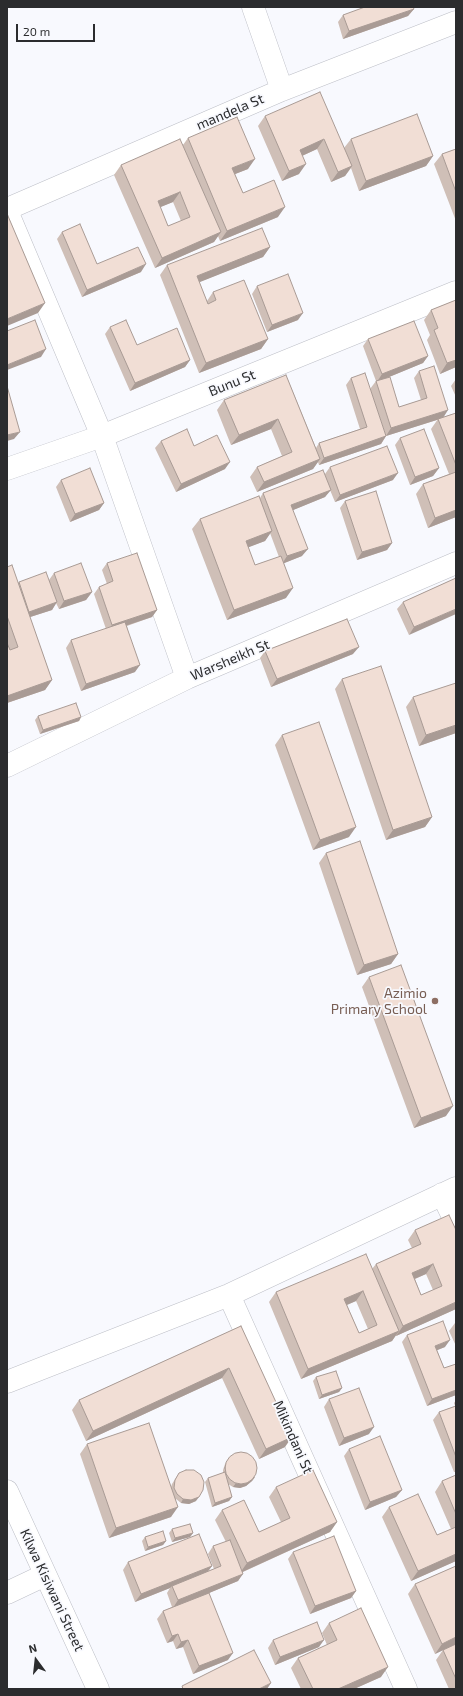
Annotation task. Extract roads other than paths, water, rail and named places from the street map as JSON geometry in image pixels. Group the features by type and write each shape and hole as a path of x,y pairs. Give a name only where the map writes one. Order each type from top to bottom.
{"street":[{"path":"253,7 282,90"},
{"name":"mandela St","path":"7,210 282,90 456,22"},
{"path":"7,210 102,436 187,678"},
{"name":"Bunu St","path":"7,469 102,436 456,292"},
{"name":"Warsheikh St","path":"7,766 187,678 456,563"},
{"path":"7,1382 229,1295 449,1191 456,1223"},
{"name":"Mikindani St","path":"229,1295 406,1689"},
{"name":"Kilwa Kisiwani Street","path":"7,1491 98,1689"},
{"path":"7,1593 45,1575"}],"place":[{"name":"Azimio Primary School","path":"435,1001"}]}
